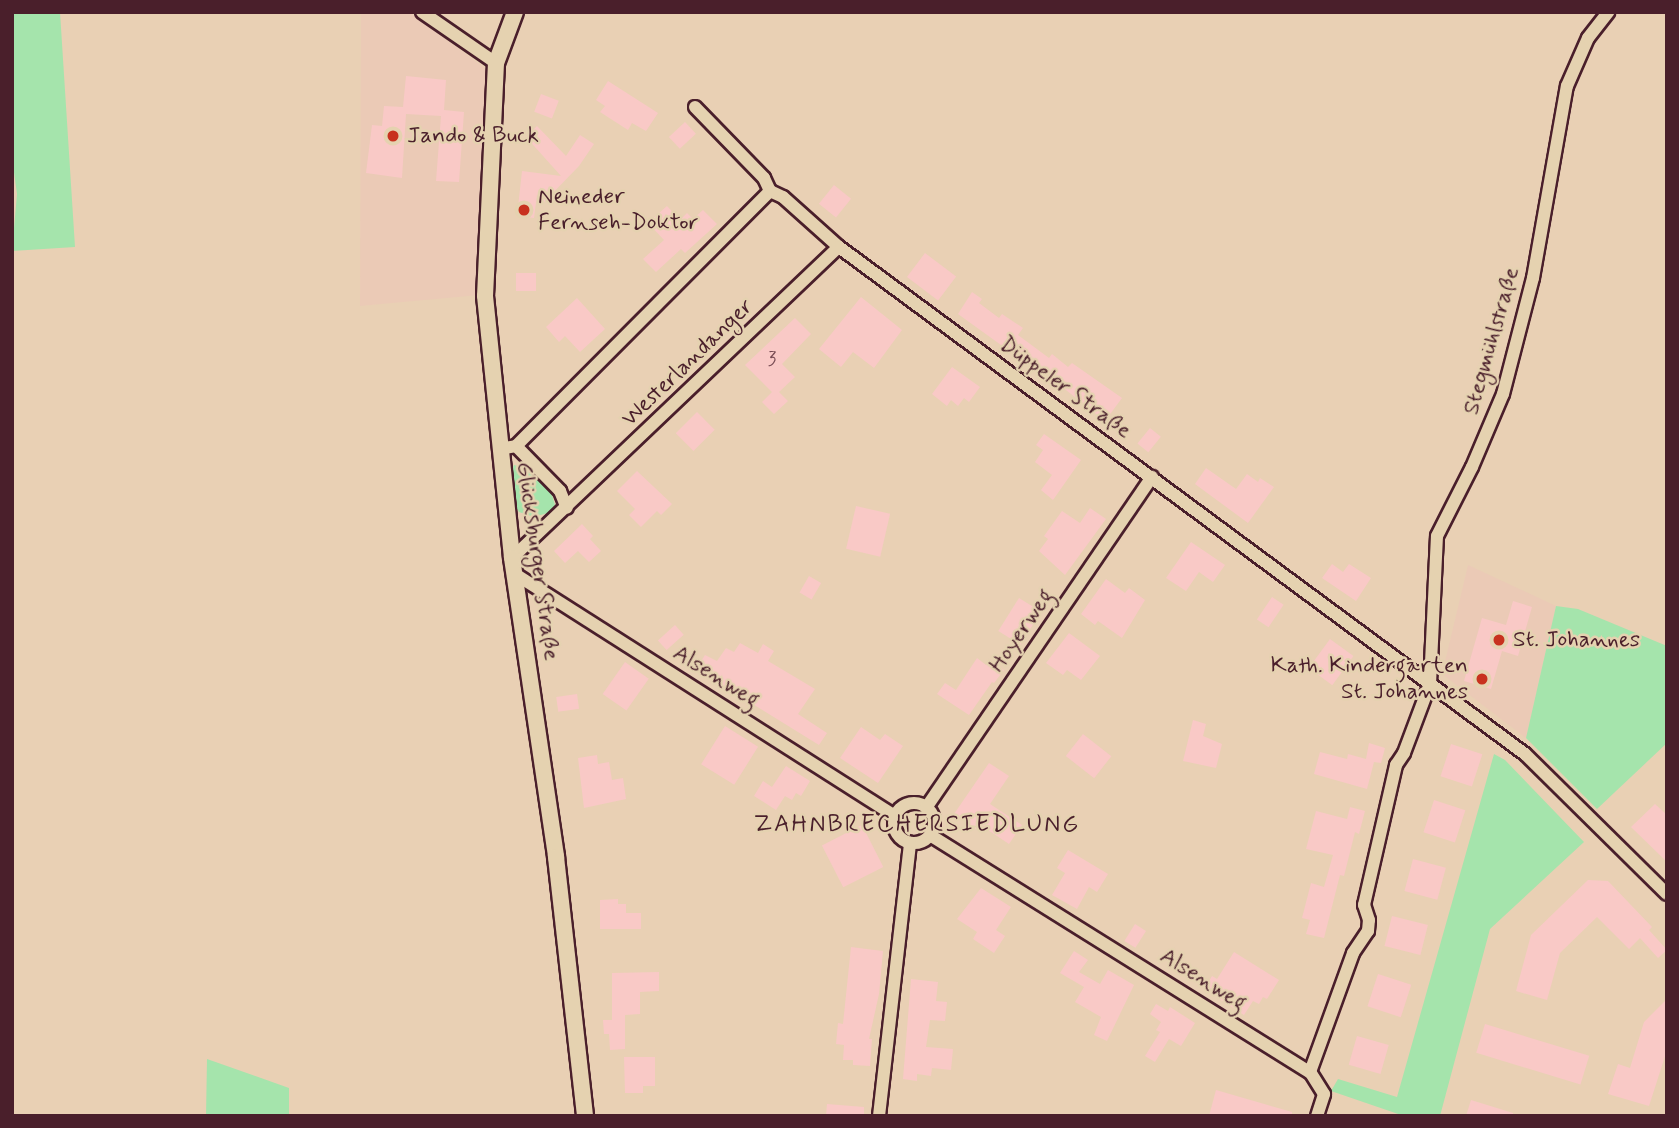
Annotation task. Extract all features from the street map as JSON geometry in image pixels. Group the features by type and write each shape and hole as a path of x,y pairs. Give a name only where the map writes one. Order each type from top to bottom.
{"street":[{"path":"422,12 496,63"},
{"name":"Glücksburger Straße","path":"515,12 496,63 485,296 512,558 556,857 585,1116"},
{"name":"Stegmühlstraße","path":"1311,1072 1353,953 1368,931 1369,920 1364,905 1396,765 1404,753 1430,684 1437,536 1472,467 1503,394 1533,278 1567,86 1588,38 1608,12"},
{"name":"Düppeler Straße","path":"695,107 764,178 770,191 783,197 839,247 1525,754 1667,894"},
{"path":"499,449 516,446 770,191"},
{"name":"Westerlandanger","path":"512,558 839,247"},
{"path":"516,446 560,491 567,508"},
{"name":"Hoyerweg","path":"926,808 1152,477"},
{"name":"Alsenweg","path":"514,574 895,816 896,833 910,843"},
{"path":"879,1116 910,843 921,842 930,835 934,823 926,808 909,804 895,816"},
{"name":"Alsenweg","path":"930,835 1311,1072"},
{"path":"1311,1072 1324,1094 1317,1116"}],"shaded area":[{"path":"361,12 409,12 486,69 479,295 360,306"},
{"name":"St. Johannes","path":"1468,565 1556,606 1526,738 1442,674"}],"green space":[{"path":"12,12 60,12 75,247 12,251 17,194 12,158"},
{"path":"514,465 528,469 550,488 555,505 551,512 534,517 519,512 514,504 510,477"},
{"path":"1556,606 1578,609 1667,646 1667,743 1597,809 1526,738"},
{"path":"1494,754 1505,760 1584,842 1490,929 1440,1116 1404,1116 1331,1091 1338,1079 1397,1097"},
{"path":"207,1059 289,1088 289,1116 206,1116"}],"building":[{"path":"406,76 446,80 444,110 464,112 459,182 436,181 441,116 406,114 402,178 366,173 372,125 382,126 384,106 403,107"},
{"path":"608,81 658,113 646,131 632,123 628,130 600,112 605,106 596,100"},
{"path":"541,94 559,101 552,119 534,112"},
{"path":"685,122 696,134 680,149 669,137"},
{"path":"537,126 566,156 580,135 594,144 579,166 544,202 537,195 534,218 517,216 522,171 561,176 526,137"},
{"path":"834,185 851,199 836,217 819,204"},
{"path":"667,206 680,220 687,213 693,219 703,210 717,224 685,253 681,249 656,272 643,259 664,240 648,223"},
{"path":"925,253 956,276 938,300 907,277"},
{"path":"516,273 536,273 536,291 516,291"},
{"path":"972,292 982,299 979,303 999,318 1002,314 1023,328 1018,335 1049,358 1052,354 1068,367 1072,363 1122,398 1105,421 1032,363 1030,366 958,314"},
{"path":"861,297 902,330 874,368 853,352 841,367 819,349"},
{"path":"577,298 605,329 580,352 565,336 559,342 546,327"},
{"path":"795,318 811,334 782,364 795,377 779,392 788,401 774,414 762,402 772,392 745,365"},
{"path":"952,367 980,387 969,402 964,398 958,406 951,400 947,406 932,394"},
{"path":"697,412 715,430 693,451 676,433"},
{"path":"1150,428 1161,437 1148,452 1137,444"},
{"path":"1044,434 1081,460 1053,500 1041,490 1052,475 1035,462 1043,450 1036,445"},
{"path":"1206,468 1236,489 1247,474 1258,482 1260,478 1274,487 1248,523 1195,484"},
{"path":"637,471 672,504 661,515 657,511 641,527 629,515 635,509 617,491"},
{"path":"856,506 890,514 880,557 846,549"},
{"path":"1090,508 1106,519 1065,575 1039,551 1048,539 1044,536 1062,511 1080,523"},
{"path":"582,524 601,551 589,562 578,551 565,563 554,551"},
{"path":"1191,542 1225,565 1213,582 1199,572 1186,591 1166,578"},
{"path":"1332,564 1343,572 1349,564 1371,578 1356,601 1322,578"},
{"path":"809,576 821,583 812,599 800,592"},
{"path":"1106,579 1125,593 1129,588 1145,600 1122,638 1098,621 1095,625 1081,614"},
{"path":"1272,597 1284,605 1269,627 1257,619"},
{"path":"1019,598 1041,612 1020,645 998,631"},
{"path":"1513,601 1532,607 1518,656 1502,651 1491,689 1464,681 1482,618 1506,625"},
{"path":"675,625 684,635 667,650 658,640"},
{"path":"1069,633 1100,656 1081,680 1067,670 1063,675 1046,663"},
{"path":"1330,639 1353,656 1332,685 1309,668"},
{"path":"740,643 758,653 763,644 774,651 768,661 815,689 798,714 827,733 819,745 696,669 705,655 717,661 726,648 734,652"},
{"path":"977,658 986,665 989,660 1004,670 994,683 992,682 969,715 937,694 945,683 956,690"},
{"path":"625,662 649,679 626,711 603,694"},
{"path":"577,694 579,709 558,712 556,697"},
{"path":"1193,720 1206,724 1203,736 1222,744 1216,768 1183,761"},
{"path":"725,726 758,747 734,785 701,764"},
{"path":"861,727 880,740 885,734 903,746 878,783 840,758"},
{"path":"1083,734 1111,756 1094,778 1066,756"},
{"path":"1369,743 1385,748 1381,763 1374,762 1367,789 1314,774 1320,752 1347,759 1348,754 1366,759"},
{"path":"1451,744 1482,754 1472,787 1440,776"},
{"path":"597,755 598,764 609,762 612,780 623,778 626,799 584,808 578,758"},
{"path":"989,763 1009,776 990,804 1022,825 1009,844 979,824 976,829 954,814"},
{"path":"786,766 810,781 801,796 796,793 792,800 785,796 776,810 754,796 763,781 772,787"},
{"path":"1434,800 1465,810 1455,843 1423,832"},
{"path":"1655,804 1667,815 1667,862 1631,827"},
{"path":"1350,807 1365,811 1359,834 1355,832 1344,876 1340,875 1324,938 1306,934 1310,920 1302,918 1311,883 1324,887 1333,855 1306,849 1316,811 1347,819"},
{"path":"862,825 883,867 843,887 822,845"},
{"path":"1068,850 1108,874 1097,892 1089,887 1077,909 1052,895 1065,873 1057,868"},
{"path":"1413,859 1446,868 1437,900 1404,891"},
{"path":"1588,880 1608,881 1652,927 1649,930 1667,950 1658,958 1640,938 1629,949 1597,917 1560,953 1547,1000 1516,991 1531,935"},
{"path":"981,888 1011,907 996,930 1005,936 994,953 973,939 977,932 957,919"},
{"path":"618,899 618,904 626,904 626,913 641,913 641,929 600,929 600,900"},
{"path":"1392,916 1428,925 1420,955 1385,946"},
{"path":"1135,924 1146,931 1135,948 1124,941"},
{"path":"851,947 883,951 879,994 869,1039 872,1039 870,1066 853,1065 853,1060 843,1060 844,1045 836,1044 838,1023 843,1024"},
{"path":"1074,951 1088,960 1079,972 1100,984 1108,970 1134,985 1107,1041 1094,1035 1101,1017 1075,1002 1084,987 1060,973"},
{"path":"1234,952 1279,980 1267,999 1263,997 1259,1004 1253,1001 1244,1015 1204,989 1212,976 1217,979"},
{"path":"659,972 659,991 640,992 640,1014 625,1015 625,1049 610,1050 609,1034 604,1034 603,1020 612,1020 612,973"},
{"path":"1378,974 1411,985 1401,1017 1367,1006"},
{"path":"911,979 938,982 936,1001 947,1002 945,1021 930,1020 926,1047 953,1049 951,1070 932,1068 931,1076 917,1074 917,1081 903,1079"},
{"path":"1667,999 1667,1050 1649,1106 1608,1094 1618,1064 1630,1068 1644,1022"},
{"path":"1156,1004 1168,1011 1170,1007 1195,1023 1181,1046 1169,1039 1155,1062 1145,1056 1160,1032 1156,1030 1161,1022 1150,1014"},
{"path":"1485,1024 1589,1056 1580,1085 1476,1053"},
{"path":"1357,1036 1389,1045 1380,1074 1349,1065"},
{"path":"624,1057 655,1057 655,1086 643,1086 643,1093 625,1093"},
{"path":"1216,1090 1292,1112 1292,1116 1209,1116"},
{"path":"1471,1100 1513,1113 1513,1116 1466,1116"},
{"path":"827,1104 864,1107 864,1116 826,1116"}],"place":[{"name":"Jando & Buck","path":"393,136"},
{"name":"Neineder Fernseh-Doktor","path":"524,210"},
{"name":"St. Johannes","path":"1499,640"},
{"name":"Kath. Kindergarten St. Johannes","path":"1482,679"}],"district":[{"name":"ZAHNBRECHERSIEDLUNG","path":"917,825"}]}
